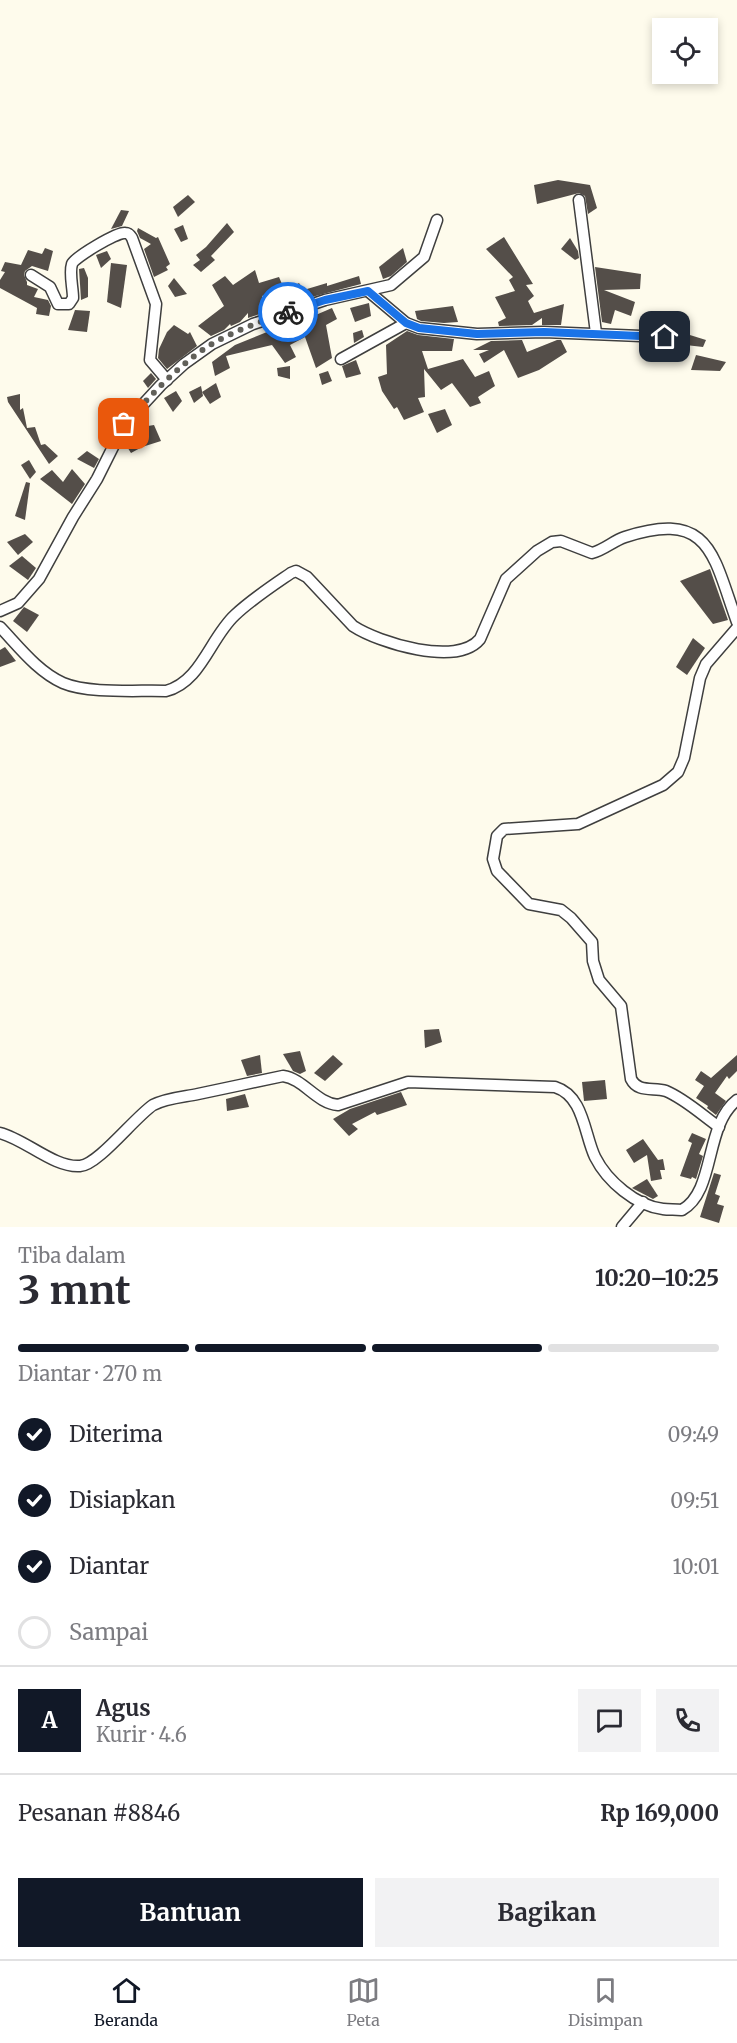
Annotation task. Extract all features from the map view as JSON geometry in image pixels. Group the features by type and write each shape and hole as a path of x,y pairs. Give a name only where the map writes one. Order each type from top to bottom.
{"street":[{"path":"579,200 596,333"},
{"path":"0,611 18,603 39,579 97,479 124,424 166,380 212,344 253,324 325,300 391,285 419,262 426,253 437,220"},
{"path":"31,275 50,286 58,304 69,304 74,298 71,268 77,257 116,235 129,234 156,299 150,360 166,380"},
{"path":"368,291 406,323 419,328 477,334 596,333 665,337"},
{"path":"341,360 406,323"},
{"path":"0,627 33,662 62,682 80,688 166,691 185,683 215,639 236,614 296,571 306,577 359,630 390,642 433,652 459,651 474,645 480,639 508,577 537,551 552,542 561,541 592,553 622,538 665,529 690,532 708,546 737,622"},
{"path":"719,1127 667,1092 641,1088 634,1084 631,1078 621,1006 599,980 593,961 592,942 561,910 529,904 497,871 493,860 497,836 504,829 578,824 600,816 672,779 684,758 698,688 706,664 737,628"},
{"path":"0,1133 63,1163 78,1166 88,1165 96,1159 135,1119 157,1103 283,1076 293,1079 328,1103 338,1105 408,1083 419,1082 555,1087 565,1092 579,1109 594,1155 600,1165 625,1191 643,1202 662,1209 682,1209 692,1203 700,1190 719,1127 729,1106 737,1100"},
{"path":"622,1227 643,1202"}],"building":[{"path":"558,180 590,185 597,208 588,214 585,196 579,193 537,204 534,185"},
{"path":"188,195 195,202 178,217 173,207"},
{"path":"121,210 129,211 122,226 111,229"},
{"path":"227,223 234,232 211,256 215,260 201,272 193,265 200,260 196,255"},
{"path":"183,225 188,239 181,242 174,229"},
{"path":"138,228 158,237 170,264 166,267 168,270 154,277 144,249 151,244 140,238"},
{"path":"504,237 533,284 526,285 534,296 528,301 534,313 564,304 561,325 542,325 542,318 532,325 499,326 498,322 506,318 495,297 515,291 509,280 513,277 486,249"},
{"path":"570,238 578,251 579,258 575,260 561,249"},
{"path":"45,248 53,251 48,271 32,266 25,271 24,275 27,285 38,289 34,297 48,300 51,306 49,316 36,314 37,308 0,288 0,280 5,272 1,271 5,262 21,265 28,250 42,254"},
{"path":"403,248 407,262 391,276 383,279 379,267"},
{"path":"107,251 111,259 101,268 96,255"},
{"path":"111,263 127,265 121,308 107,302"},
{"path":"595,267 641,274 640,289 604,290 635,302 631,316 615,310 611,324 602,322"},
{"path":"84,268 88,278 88,297 81,300 79,269"},
{"path":"255,270 259,283 279,277 285,291 299,283 305,292 293,302 278,290 262,296 265,312 248,318 248,313 240,322 231,326 230,324 224,330 211,336 198,326 224,306 212,285 225,276 233,285"},
{"path":"359,276 361,284 308,298 307,289 327,283 327,286"},
{"path":"174,278 187,294 175,297 168,286"},
{"path":"369,303 371,316 355,322 350,308"},
{"path":"453,306 458,322 421,321 417,319 415,311"},
{"path":"332,308 337,319 326,325 332,358 316,368 305,337 290,345 296,357 285,363 272,345 226,356 230,368 215,376 212,362 235,345"},
{"path":"75,310 90,311 87,332 68,330"},
{"path":"174,325 188,334 190,332 197,346 167,369 158,358 159,349 167,332"},
{"path":"362,330 364,337 354,343 353,333"},
{"path":"407,331 418,335 454,339 452,351 422,351 428,369 463,359 475,377 489,371 495,386 478,397 481,403 470,407 452,383 441,390 424,369 425,397 418,398 424,412 404,420 397,407 394,409 382,391 378,377 387,374 386,345"},
{"path":"677,331 706,340 703,347 677,344"},
{"path":"522,340 527,352 561,340 567,352 539,370 518,378 504,350 484,363 479,354 489,350 473,350 491,341"},
{"path":"696,355 726,362 720,371 691,370"},
{"path":"356,360 361,374 346,378 342,366"},
{"path":"290,366 290,379 278,376 277,368"},
{"path":"328,371 332,381 322,385 319,374"},
{"path":"151,373 156,379 148,388 143,381"},
{"path":"216,383 221,397 210,404 202,392"},
{"path":"201,386 203,396 194,403 189,392"},
{"path":"176,391 182,401 173,412 164,398"},
{"path":"20,394 20,410 23,408 27,428 35,427 41,445 45,444 58,456 49,464 8,402 7,397"},
{"path":"445,409 452,425 437,433 428,414"},
{"path":"154,425 161,441 131,453 124,442 128,434 142,427"},
{"path":"87,451 99,459 94,468 77,459"},
{"path":"29,460 36,472 30,479 21,465"},
{"path":"72,469 85,484 72,504 40,479 52,470 63,482"},
{"path":"26,482 30,483 25,520 15,516"},
{"path":"25,534 33,542 18,555 7,542"},
{"path":"22,556 36,568 28,580 9,566"},
{"path":"710,569 728,620 713,624 680,581"},
{"path":"24,607 39,615 27,632 13,621"},
{"path":"693,638 705,648 687,675 676,667"},
{"path":"5,647 16,661 0,667 0,650"},
{"path":"439,1029 442,1042 425,1048 424,1030"},
{"path":"300,1051 306,1071 300,1074 293,1071 283,1054"},
{"path":"260,1055 262,1073 247,1076 241,1060"},
{"path":"333,1055 343,1064 325,1081 314,1073"},
{"path":"737,1055 737,1071 729,1079 727,1076 715,1093 726,1101 716,1115 696,1098 704,1086 695,1080 701,1071 711,1078"},
{"path":"605,1080 607,1099 584,1101 582,1082"},
{"path":"401,1092 407,1105 377,1115 375,1112 352,1124 358,1129 349,1136 333,1119 350,1109"},
{"path":"245,1094 249,1107 227,1111 226,1099"},
{"path":"692,1133 706,1139 699,1154 703,1156 696,1179 680,1176 692,1143 688,1141"},
{"path":"643,1139 658,1160 663,1159 665,1170 660,1170 662,1179 651,1181 647,1155 634,1163 626,1150"},
{"path":"714,1173 721,1175 715,1194 720,1196 717,1204 724,1206 719,1223 700,1217"},
{"path":"647,1179 658,1196 653,1199 632,1188"}],"way so far":[{"path":"124,424 160,385 212,344 253,324 288,312"}],"route":[{"path":"288,312 325,300 368,291 406,323 419,328 477,334 544,332 665,337"}]}
